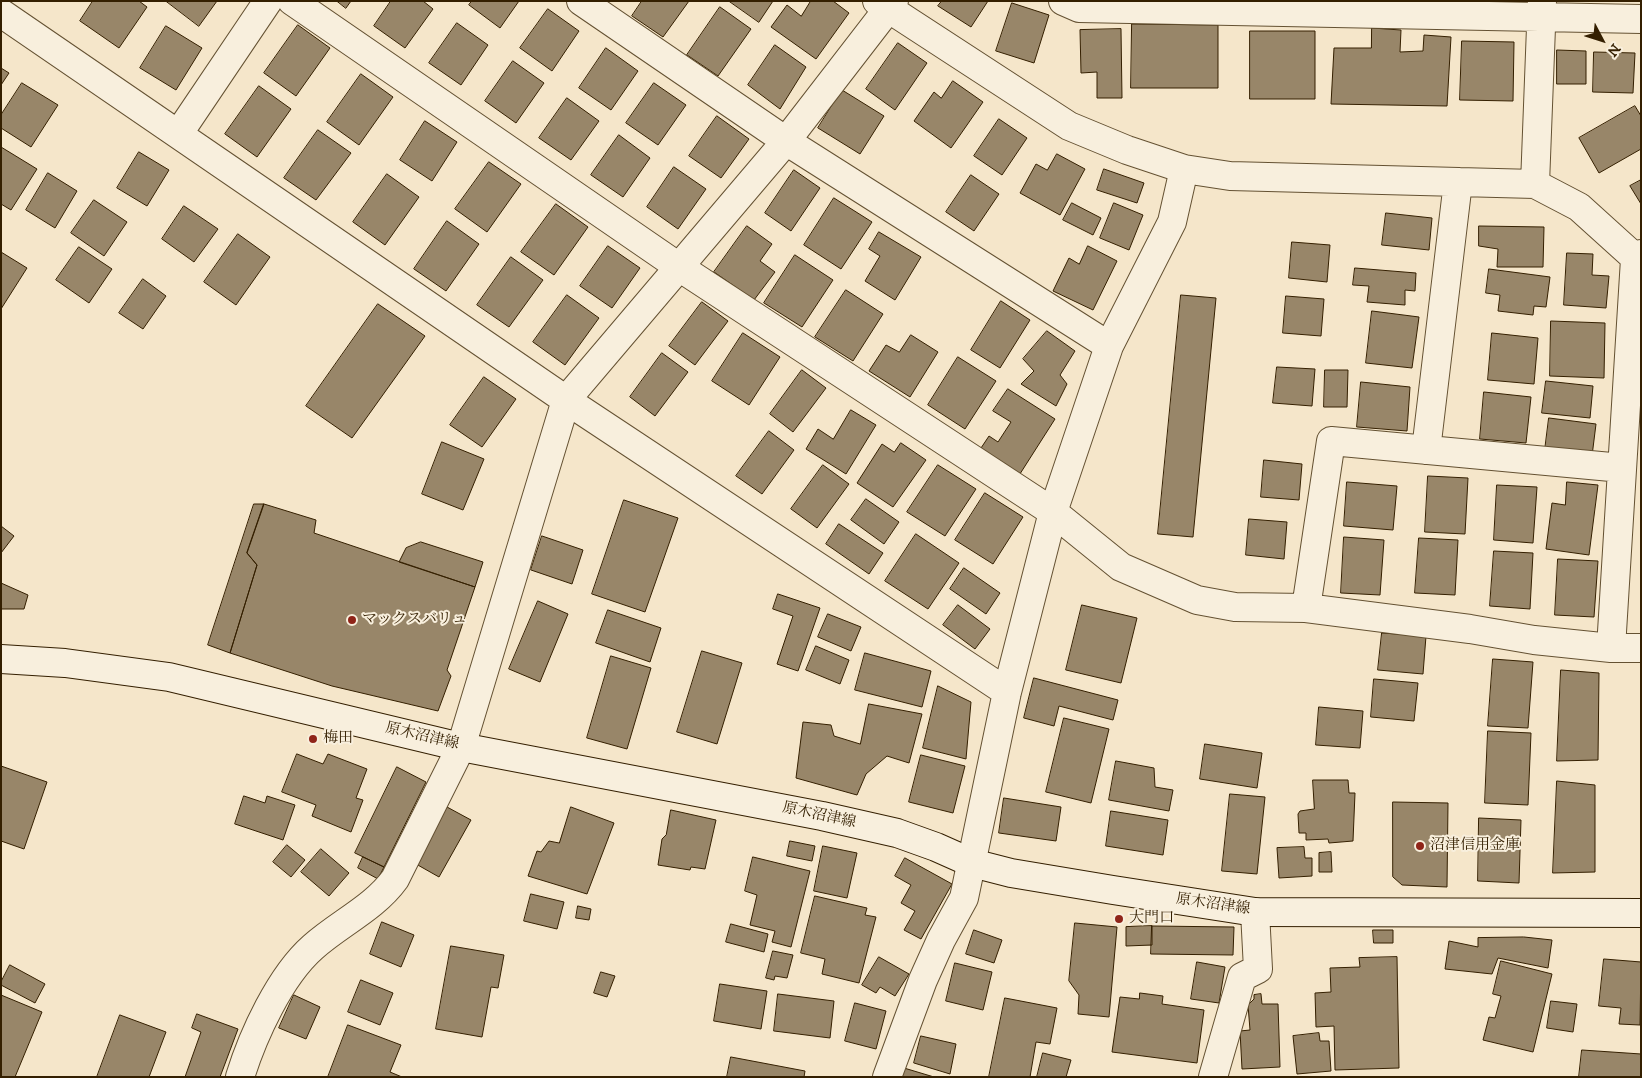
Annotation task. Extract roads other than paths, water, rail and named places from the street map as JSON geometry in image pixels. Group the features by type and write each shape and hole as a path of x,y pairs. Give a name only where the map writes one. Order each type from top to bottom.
{"street":[{"path":"179,133 268,1"},
{"path":"292,1 679,267 1053,512 1121,566 1197,600 1235,607 1306,608 1470,629 1534,640 1611,648 1641,648"},
{"path":"581,1 786,141 1109,346"},
{"path":"1063,1 1079,8 1542,9 1641,19"},
{"path":"240,1077 247,1054 266,1014 286,978 300,960 327,936 363,911 395,879 460,747 566,400 786,141 886,4 1069,126 1127,150 1184,169 1230,176 1535,184 1579,208 1639,259 1622,468 1611,648"},
{"path":"1535,184 1542,9"},
{"path":"1,13 179,133 566,400 1007,692"},
{"path":"887,1077 923,980 941,940 964,898 1007,692 1053,512 1109,346 1172,222 1184,169"},
{"path":"1426,450 1458,182"},
{"path":"1306,608 1331,441 1622,468"},
{"name":"原木沼津線","path":"1,658 66,663 169,678 460,747 822,816 896,833 936,847 972,863 1011,873 1255,912 1641,912"},
{"path":"1214,1077 1242,977 1258,969 1255,912"}],"place":[{"name":"マックスバリュ","path":"352,620"},
{"name":"梅田","path":"313,739"},
{"name":"沼津信用金庫","path":"1420,846"},
{"name":"大門口","path":"1119,919"}]}
